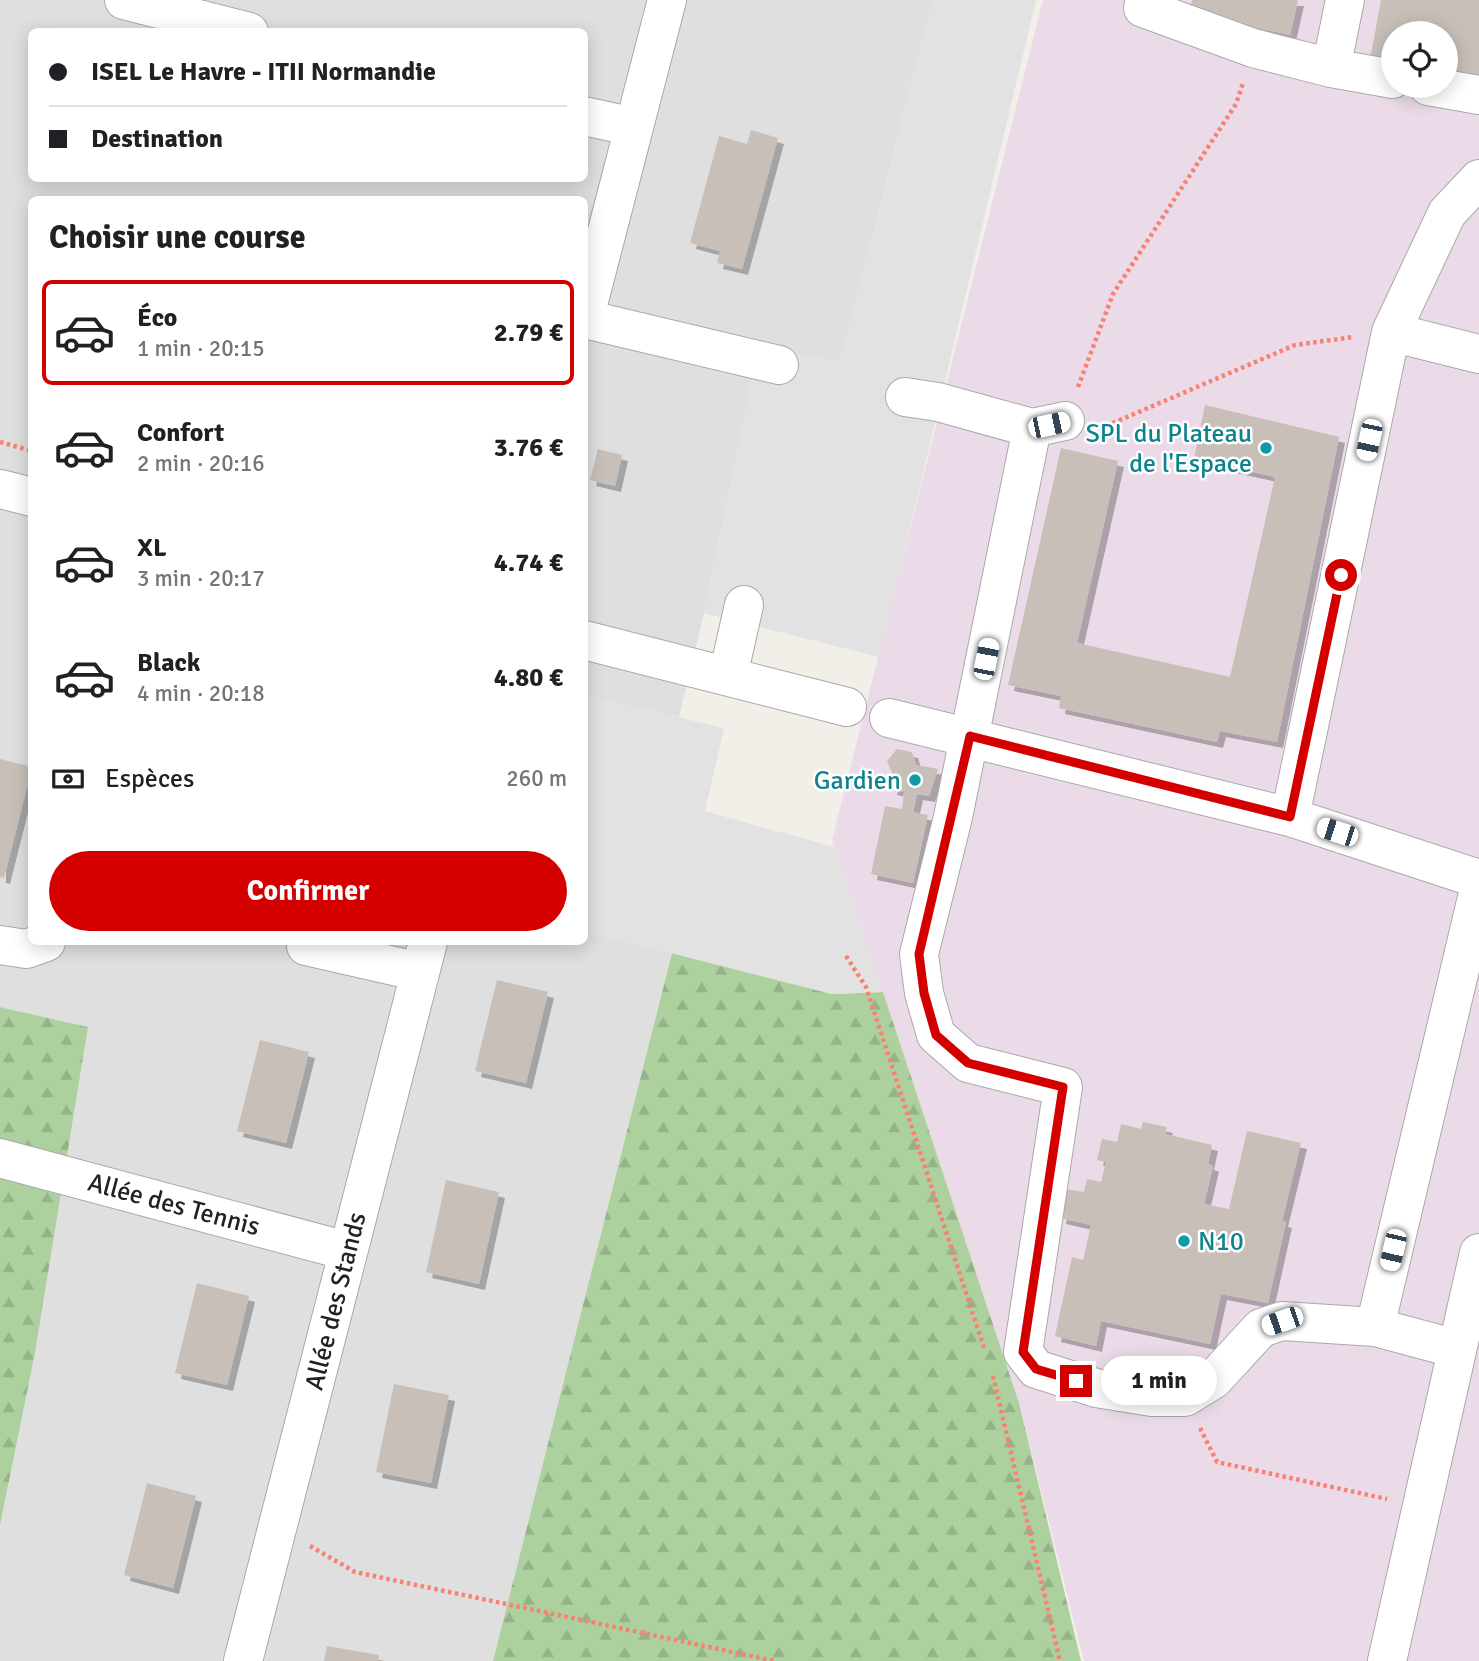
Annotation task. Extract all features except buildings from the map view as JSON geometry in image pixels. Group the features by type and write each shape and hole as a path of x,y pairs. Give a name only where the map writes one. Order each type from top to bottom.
{"street":[{"path":"124,0 233,28"},
{"path":"588,307 667,0"},
{"path":"1331,68 1345,0"},
{"path":"1135,3 1253,48 1331,68 1381,77"},
{"path":"1458,91 1479,95"},
{"path":"588,117 634,127"},
{"path":"1290,817 1391,332 1447,212 1479,180"},
{"path":"588,320 779,365"},
{"path":"1391,332 1479,354"},
{"path":"905,397 1049,425 970,736 919,954 924,993 936,1035 968,1063 1063,1087 1023,1352 1036,1369 1096,1388 1152,1397 1185,1397 1214,1380 1261,1328 1282,1321 1375,1327 1457,1349"},
{"path":"0,489 28,496"},
{"path":"728,676 744,605"},
{"path":"588,641 847,707"},
{"path":"889,718 1290,817 1479,878"},
{"path":"1375,1327 1479,890"},
{"path":"0,945 26,949 37,945"},
{"path":"306,945 424,957"},
{"name":"Allée des Stands","path":"243,1661 424,957"},
{"name":"Allée des Tennis","path":"0,1158 347,1251"},
{"path":"1387,1661 1479,1253"}],"path":[{"path":"1253,48 1236,104 1113,294 1049,425 1106,426 1295,345 1391,332"},
{"path":"0,442 28,450"},
{"path":"846,956 866,987 987,1357"},
{"path":"991,1371 1060,1661"},
{"path":"1185,1397 1217,1462 1422,1507"},
{"path":"277,1527 355,1572 775,1661"}],"shaded area":[{"path":"0,0 933,0 840,362 759,347 704,613 679,717 620,704 588,834 588,196 28,196 28,945 588,945 588,932 672,953 493,1661 0,1661 0,1525 35,1353 88,1027 0,1007"},
{"path":"933,0 1036,0 879,657 704,613 759,346 840,362"},
{"path":"1043,0 1479,0 1479,1661 1084,1661 1019,1403 832,840"},
{"path":"588,696 724,728 705,811 834,847 883,992 832,994 588,932"}],"green space":[{"path":"672,953 832,994 883,992 1019,1403 1081,1661 493,1661"},
{"path":"0,1007 88,1027 35,1353 0,1525"}],"place":[{"name":"SPL du Plateau de l'Espace","path":"1266,448"},
{"name":"Gardien","path":"915,780"},
{"name":"N10","path":"1184,1241"}],"route":[{"path":"1076,1381 1036,1369 1023,1352 1063,1087 968,1063 936,1035 924,993 919,954 970,736 1290,817 1341,575"}]}
